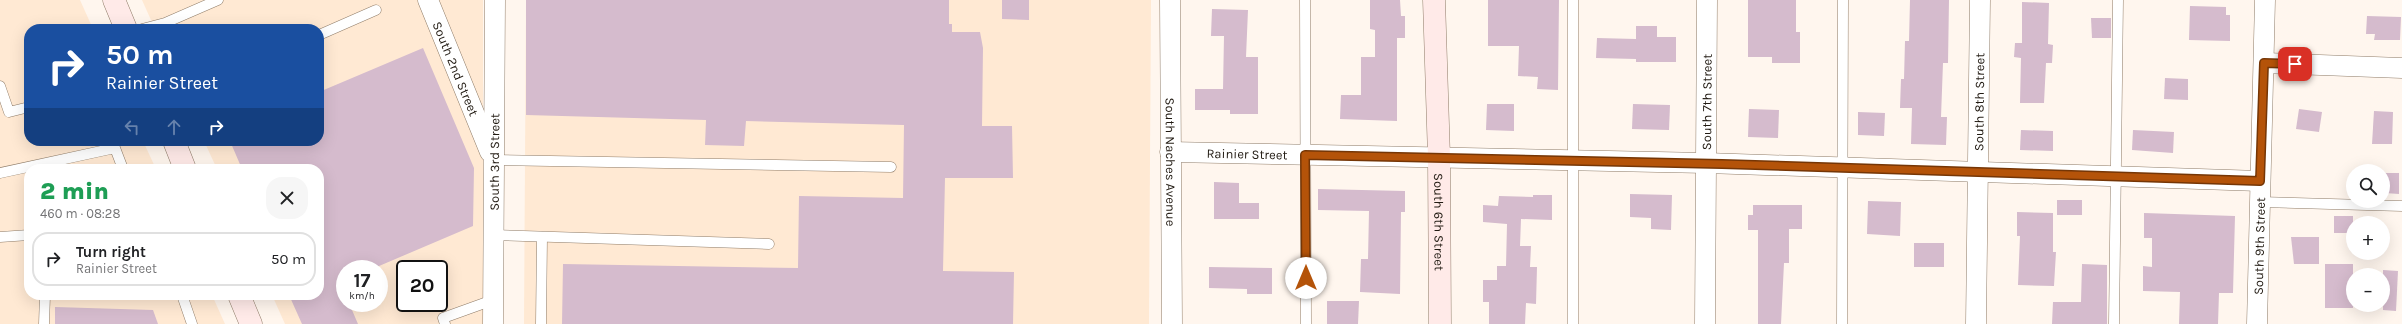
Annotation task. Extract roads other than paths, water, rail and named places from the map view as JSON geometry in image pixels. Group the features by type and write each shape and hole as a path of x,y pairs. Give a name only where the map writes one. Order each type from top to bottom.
{"street":[{"path":"114,0 124,24"},
{"name":"South 2nd Street","path":"428,0 493,160"},
{"name":"South 3rd Street","path":"493,324 495,0"},
{"name":"South Naches Avenue","path":"1170,0 1172,324"},
{"name":"South 6th Street","path":"1434,0 1439,157 1440,324"},
{"name":"South 7th Street","path":"1705,324 1707,0"},
{"name":"South 8th Street","path":"1976,324 1980,0"},
{"name":"South 9th Street","path":"2257,324 2265,0"},
{"path":"2264,63 2402,68"},
{"path":"176,146 184,164"},
{"name":"Rainier Street","path":"1170,152 1706,163 2260,181"},
{"path":"241,300 251,324"}],"lane":[{"path":"161,24 218,0"},
{"path":"1305,0 1306,324"},
{"path":"1573,0 1573,324"},
{"path":"1842,324 1843,0"},
{"path":"2114,324 2118,0"},
{"path":"324,33 376,10"},
{"path":"0,86 9,112 24,108"},
{"path":"45,164 106,146"},
{"path":"114,146 121,164"},
{"path":"493,160 891,167"},
{"path":"0,173 24,170"},
{"path":"2260,202 2402,206"},
{"path":"0,237 24,235"},
{"path":"493,235 770,244"},
{"path":"541,324 542,237"},
{"path":"44,324 45,300"},
{"path":"184,300 192,324"},
{"path":"445,324 443,318 493,300"}]}
